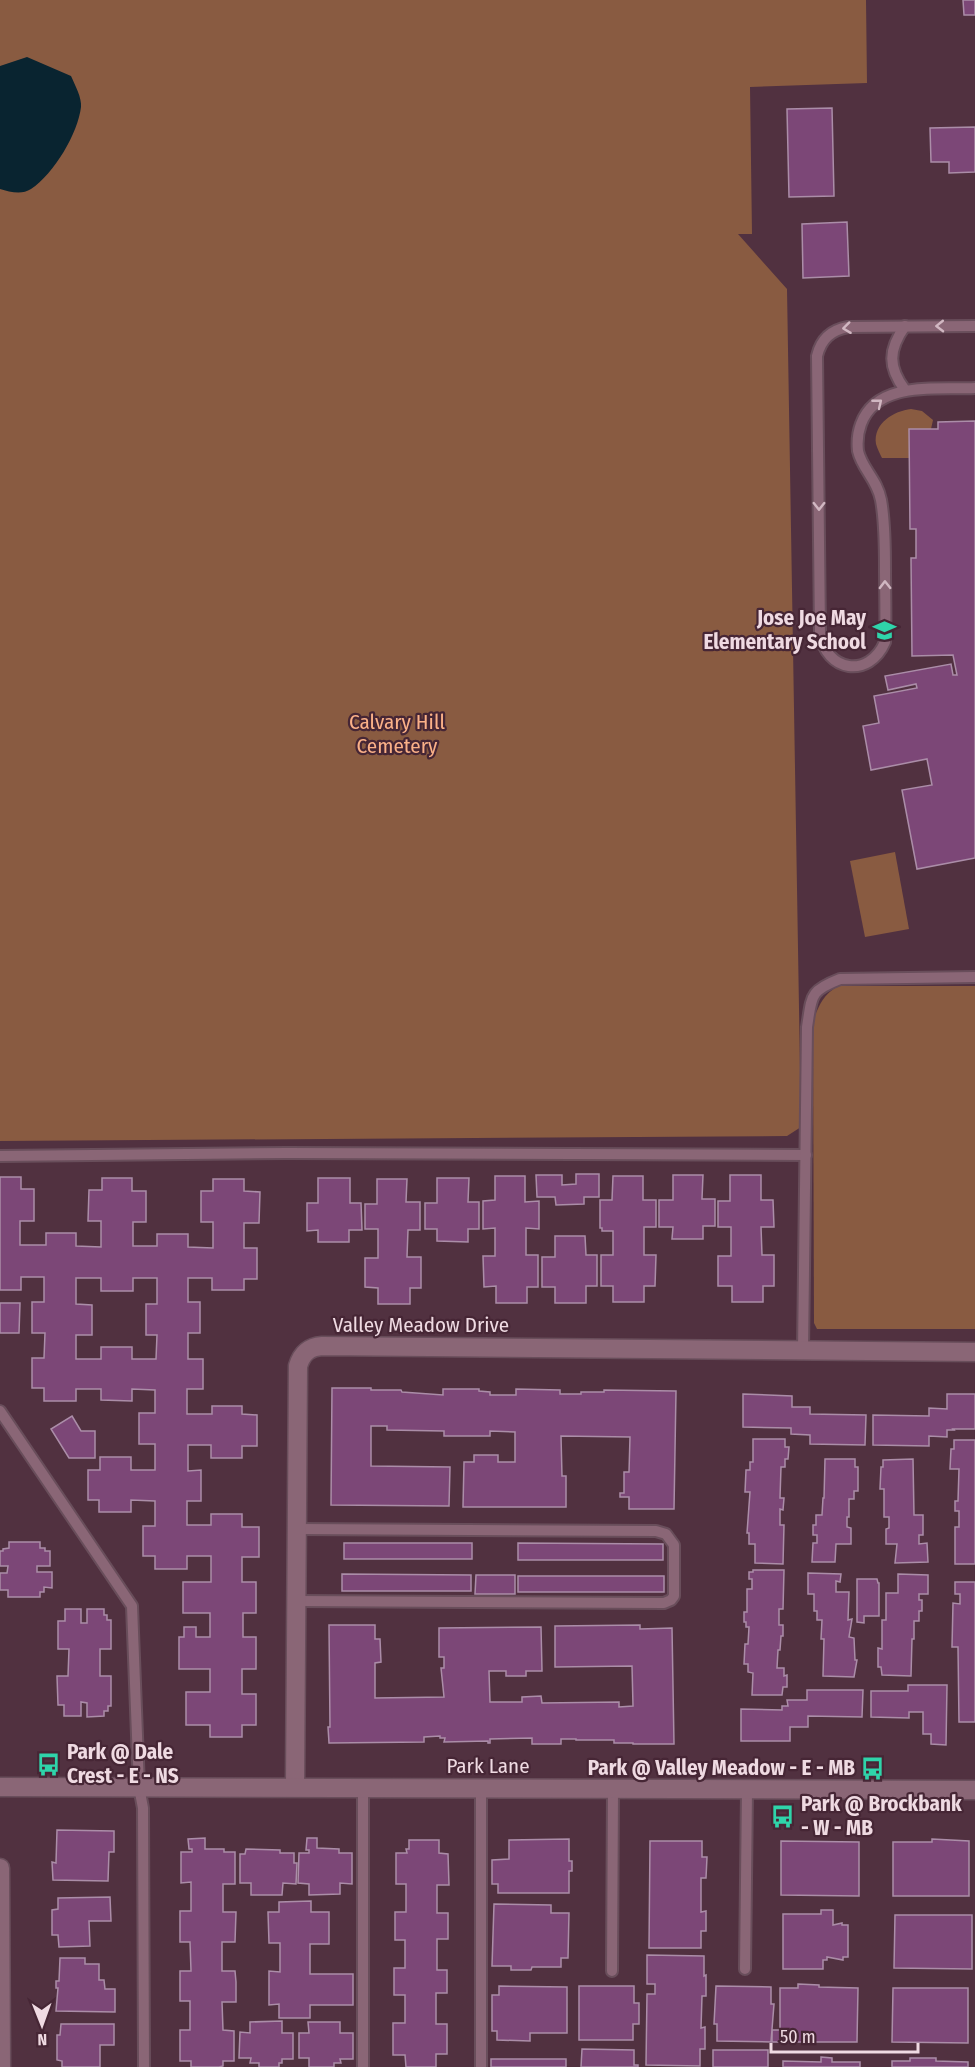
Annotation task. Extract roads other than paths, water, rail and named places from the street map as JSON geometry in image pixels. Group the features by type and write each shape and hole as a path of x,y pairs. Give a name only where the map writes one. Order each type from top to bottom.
{"street":[{"name":"Valley Meadow Drive","path":"296,1786 298,1366 304,1353 315,1347 975,1352"},
{"name":"Park Lane","path":"0,1787 296,1786 975,1790"},
{"path":"0,1868 1,2067"}],"lane":[{"path":"905,326 892,351 892,366 905,390"},
{"path":"975,326 839,328 824,339 817,356 820,633 821,643 826,653 843,665 864,665 874,659 885,642 886,631 881,499 875,479 864,466 858,450 858,433 864,417 874,404 889,395 905,390 975,388"},
{"path":"803,1351 807,1027 812,998 822,986 840,979 975,977"},
{"path":"0,1156 287,1153 806,1155"},
{"path":"0,1411 132,1606 139,1786 143,1808 144,2067"},
{"path":"297,1529 656,1531 666,1534 674,1545 674,1596 664,1603 297,1601"},
{"path":"363,1787 363,2067"},
{"path":"481,1788 482,2067"},
{"path":"612,1971 613,1789"},
{"path":"745,1969 747,1790"}],"water":[{"path":"27,57 71,76 81,107 70,140 48,174 31,189 16,192 0,189 0,66"}],"place":[{"name":"Jose Joe May Elementary School","path":"884,630"},
{"name":"Park @ Dale Crest - E - NS","path":"49,1764"},
{"name":"Park @ Valley Meadow - E - MB","path":"873,1768"},
{"name":"Park @ Brockbank - W - MB","path":"783,1816"}],"park label":[{"name":"Calvary Hill Cemetery","path":"397,734"}]}
